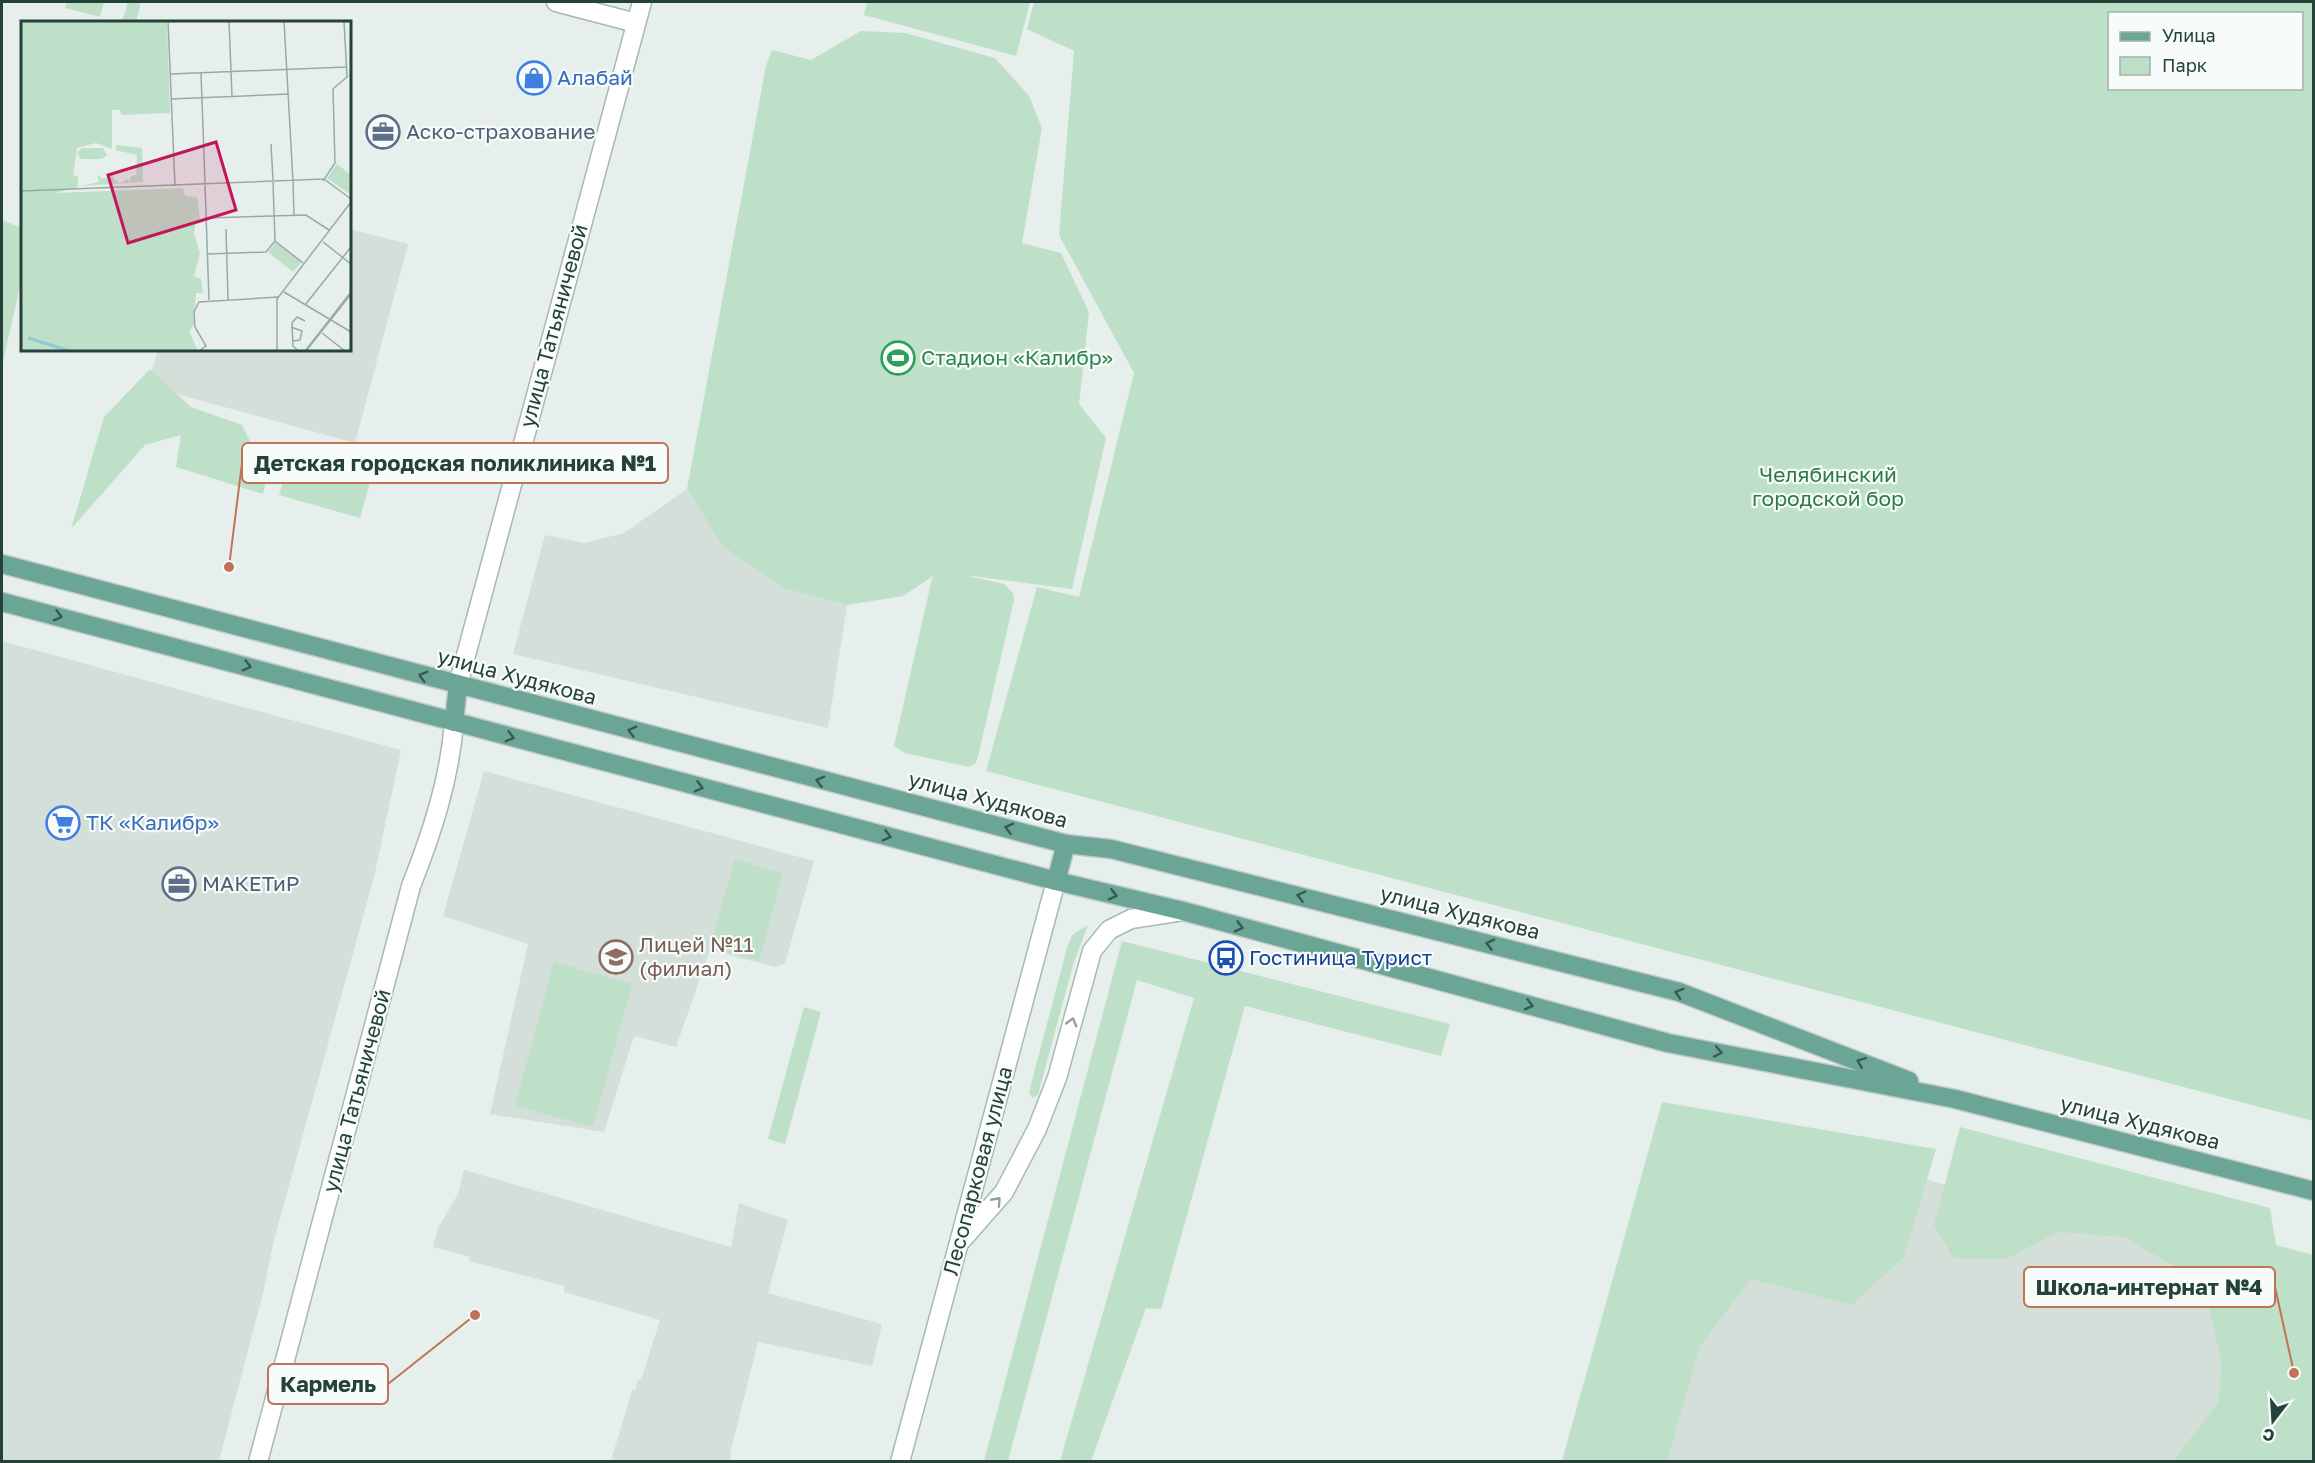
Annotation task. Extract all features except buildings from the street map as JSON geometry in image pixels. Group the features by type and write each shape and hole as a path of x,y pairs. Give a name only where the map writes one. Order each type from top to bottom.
{"main road":[{"name":"улица Худякова","path":"2,564 1066,844 1123,851 1679,992 1955,1099"},
{"name":"улица Худякова","path":"2,602 1056,881 1183,911 1668,1043 1955,1099 2313,1191"},
{"path":"454,722 458,685"},
{"path":"1056,881 1066,844"}],"street":[{"path":"556,2 636,23"},
{"name":"улица Татьяничевой","path":"458,685 642,2"},
{"name":"улица Татьяничевой","path":"258,1461 411,886 428,843 449,765 454,722"},
{"name":"Лесопарковая улица","path":"900,1461 1056,881"},
{"path":"958,1245 1004,1192 1037,1129 1057,1078 1092,951 1109,930 1131,920 1183,911"}],"shaded area":[{"path":"351,229 408,244 355,443 148,386 158,351 351,351"},
{"path":"687,489 724,546 783,588 847,605 828,728 513,654 545,535 585,543 624,533"},
{"path":"2,641 401,750 374,877 274,1240 263,1293 219,1461 2,1461"},
{"name":"Лицей №11 (филиал)","path":"484,771 814,861 785,964 774,967 710,950 676,1047 634,1036 604,1132 490,1114 528,944 443,916"},
{"path":"1673,1111 2313,1284 2313,1461 1577,1462"},
{"path":"464,1170 731,1247 739,1203 788,1220 768,1293 882,1324 872,1366 758,1342 730,1461 611,1461 632,1390 635,1390 638,1380 641,1380 660,1320 564,1292 564,1286 469,1261 470,1257 433,1247 438,1228 458,1194"}],"green space":[{"path":"67,2 104,2 100,17 65,8"},
{"path":"128,2 141,2 136,21 122,21"},
{"path":"867,2 1030,2 1016,56 864,15"},
{"name":"Челябинский городской бор","path":"1034,2 2313,2 2313,1121 986,771 1037,587 1079,597 1134,373 1059,235 1074,51 1027,29"},
{"name":"Стадион «Калибр»","path":"861,31 905,33 995,58 1029,96 1042,128 1022,243 1061,253 1089,312 1079,404 1106,438 1072,589 964,575 1004,584 1013,593 1014,600 978,757 975,764 969,767 905,753 894,746 933,576 903,596 847,605 783,588 723,546 687,489 766,66 772,50 811,60"},
{"path":"2,220 21,228 21,281 2,366"},
{"path":"150,369 191,407 242,425 267,476 263,494 176,467 181,435 145,445 71,529 104,417"},
{"path":"291,456 371,479 360,518 279,495"},
{"path":"735,859 783,873 759,961 710,947"},
{"path":"1088,925 1073,965 1038,1095 1032,1098 1029,1092 1067,948 1072,935"},
{"path":"1122,941 1450,1024 1441,1056 1245,1006 1161,1309 1146,1308 1091,1461 1060,1461 1194,998 1137,980 1008,1461 984,1461"},
{"path":"554,962 632,984 593,1127 515,1106"},
{"path":"804,1007 821,1012 785,1144 768,1139"},
{"path":"1662,1102 1936,1149 1904,1257 1852,1305 1751,1279 1700,1346 1667,1461 1562,1461"},
{"path":"1960,1127 2270,1208 2276,1245 2313,1255 2313,1461 2173,1461 2218,1403 2222,1366 2204,1284 2124,1237 2058,1232 2006,1259 1953,1258 1934,1225"}],"place":[{"name":"Алабай","path":"534,78"},
{"name":"Аско-страхование","path":"383,132"},
{"name":"Стадион «Калибр»","path":"898,358"},
{"name":"Детская городская поликлиника №1","path":"229,567"},
{"name":"ТК «Калибр»","path":"63,823"},
{"name":"МАКЕТиР","path":"179,884"},
{"name":"Лицей №11 (филиал)","path":"616,957"},
{"name":"Гостиница Турист","path":"1226,958"},
{"name":"Кармель","path":"475,1315"},
{"name":"Школа-интернат №4","path":"2294,1373"}]}
